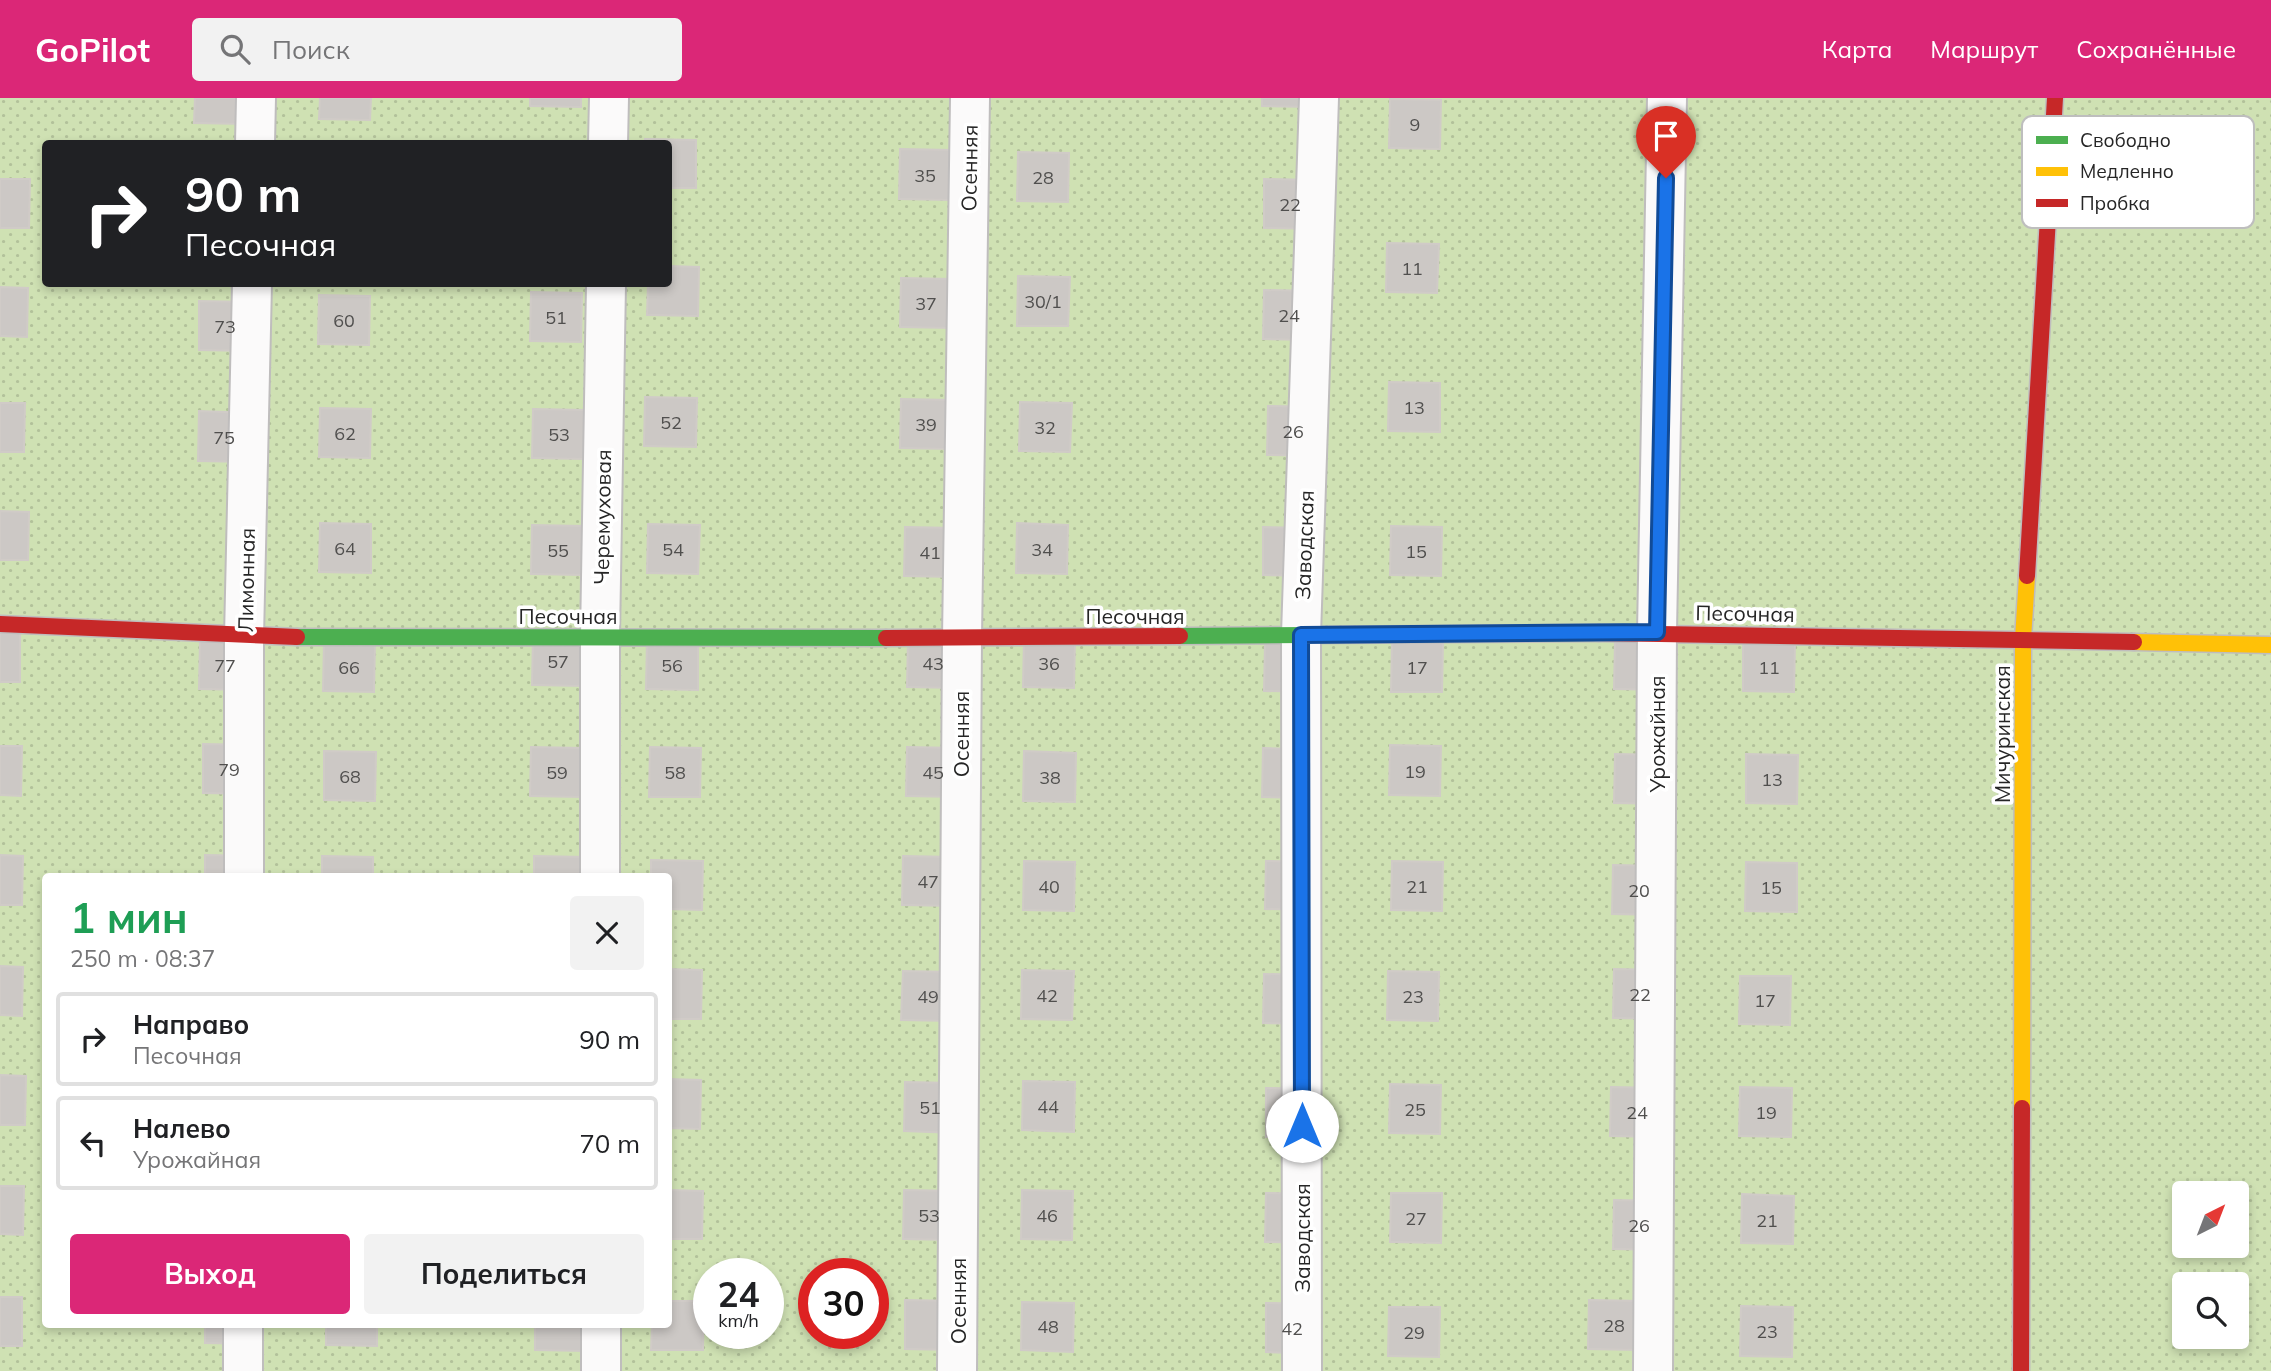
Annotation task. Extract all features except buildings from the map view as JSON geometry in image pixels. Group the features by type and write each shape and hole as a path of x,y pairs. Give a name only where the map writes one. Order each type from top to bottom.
{"street":[{"path":"255,140 256,98"},
{"path":"608,140 609,98"},
{"name":"Осенняя","path":"957,1371 962,638 970,98"},
{"name":"Заводская","path":"1302,1371 1301,635 1319,98"},
{"name":"Урожайная","path":"1653,1371 1657,632 1667,98"},
{"name":"Мичуринская","path":"2054,116 2055,98"},
{"name":"Мичуринская","path":"2021,1371 2023,639 2047,228"},
{"name":"Лимонная","path":"244,873 244,637 252,287"},
{"name":"Черемуховая","path":"600,873 600,637 606,287"},
{"name":"Песочная","path":"0,624 244,637 962,638 1657,632 2271,645"},
{"path":"243,1328 243,1371"},
{"path":"601,1328 601,1371"}],"green space":[{"path":"0,98 2271,98 2271,1371 0,1371"}],"traffic: fast":[{"path":"1180,636 1599,633"},
{"path":"297,637 886,638"}],"traffic: slow":[{"path":"2022,1108 2023,639 2027,576"},
{"path":"2134,642 2271,645"}],"traffic: jam":[{"path":"2054,116 2055,98"},
{"path":"2027,576 2047,228"},
{"path":"0,624 297,637"},
{"path":"1599,633 2134,642"},
{"path":"886,638 1180,636"},
{"path":"2021,1371 2022,1108"}],"route":[{"path":"1302,1126 1301,635 1657,632 1666,178"}]}
